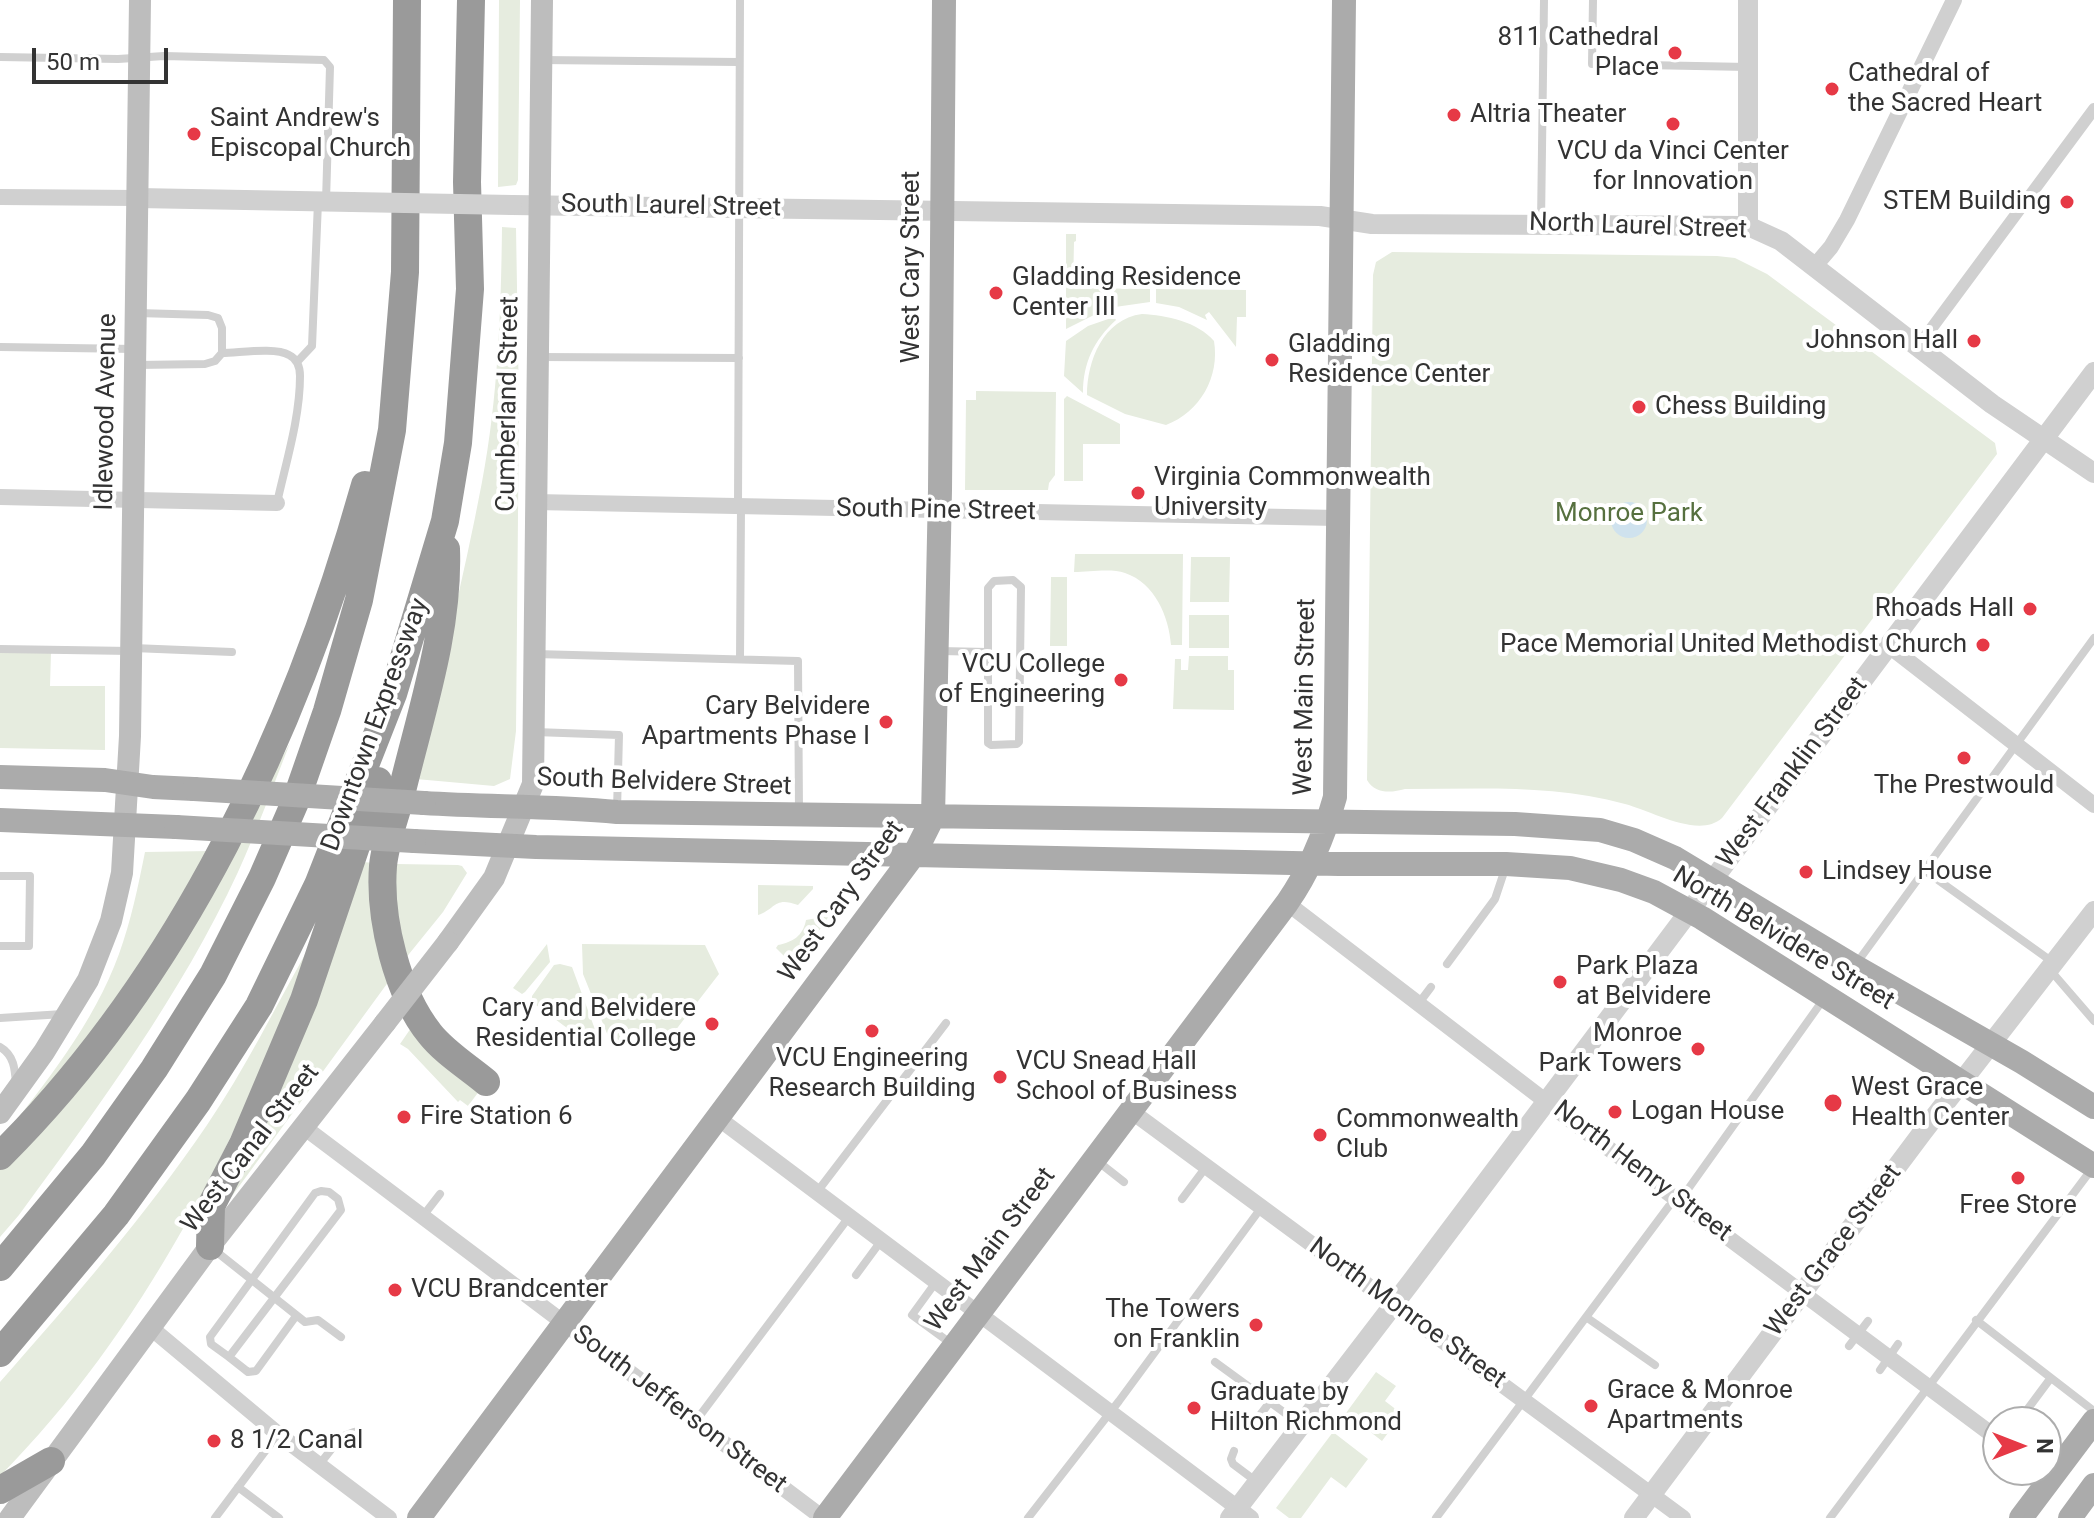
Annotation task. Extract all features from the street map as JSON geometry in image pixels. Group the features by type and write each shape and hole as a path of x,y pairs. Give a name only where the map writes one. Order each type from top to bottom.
{"highway":[{"name":"Downtown Expressway","path":"0,1267 93,1155 154,1069 213,975 262,878 296,800 327,711 359,600 392,430 405,272 407,0"},
{"name":"Downtown Expressway","path":"0,1353 116,1215 198,1101 259,1006 318,885 393,694 445,521 458,443 470,289 467,182 471,0"},
{"path":"0,1156 63,1090 122,1012 208,877 251,790 327,607 352,531 374,454 405,272"},
{"path":"445,521 447,579 427,691 383,865 385,907 390,943 414,1013 432,1037 486,1082"},
{"path":"210,1246 211,1206 243,1144 304,1000 387,755 393,694"},
{"path":"0,1490 51,1461"}],"main road":[{"name":"Idlewood Avenue","path":"0,1113 88,980 111,921 122,873 132,649 140,0"},
{"name":"Cumberland Street","path":"523,807 533,784 535,732 542,0"},
{"name":"West Cary Street","path":"419,1518 915,853 933,817 940,511 944,0"},
{"name":"West Main Street","path":"824,1518 1287,903 1312,863 1328,822 1335,797 1344,0"},
{"name":"South Belvidere Street","path":"0,777 105,780 194,789 617,812 1328,822"},
{"name":"West Canal Street","path":"10,1518 210,1246 448,942 494,878 523,807"},
{"path":"0,820 507,845 1312,863"},
{"name":"North Belvidere Street","path":"1328,822 1515,824 1600,830 1634,840 1675,858 1854,966 2089,1101"},
{"name":"North Belvidere Street","path":"1312,863 1506,864 1570,868 1621,880 1654,892 2094,1166"},
{"path":"2062,1456 2094,1421"},
{"path":"2021,1518 2038,1486"}],"street":[{"path":"1748,0 1748,226"},
{"path":"1814,267 1831,247 1847,220 1954,0"},
{"path":"1917,348 2094,109"},
{"name":"South Laurel Street","path":"0,197 1320,216 1343,220"},
{"name":"North Laurel Street","path":"1343,220 1372,224 1748,226 1781,241 1917,348 2094,473"},
{"name":"West Franklin Street","path":"1239,1515 1257,1482 2094,372"},
{"path":"0,497 277,503"},
{"name":"South Pine Street","path":"535,502 1337,518"},
{"path":"1889,646 2094,805"},
{"name":"North Henry Street","path":"1287,903 1982,1427"},
{"name":"West Grace Street","path":"1634,1518 2094,911"},
{"name":"North Monroe Street","path":"1131,1111 1683,1518"},
{"path":"718,1118 1239,1515"},
{"name":"South Jefferson Street","path":"305,1128 824,1518"},
{"path":"151,1328 278,1434 389,1518"}],"lane":[{"path":"740,0 740,659"},
{"path":"1541,224 1544,0"},
{"path":"1593,0 1592,64 1748,67"},
{"path":"0,57 164,56 324,60 330,67 312,346 297,362"},
{"path":"541,60 739,62"},
{"path":"0,347 205,364 215,361 222,353 222,328 218,318 136,313"},
{"path":"222,353 286,353 297,362 300,374 292,432 277,503"},
{"path":"537,357 739,358"},
{"path":"1013,580 1021,587 1017,744 988,743 988,652 988,588 994,581 1013,580"},
{"path":"1854,966 2094,638"},
{"path":"0,649 232,652"},
{"path":"937,651 988,652"},
{"path":"535,654 798,661 799,815"},
{"path":"535,732 619,735 617,812"},
{"path":"1447,964 1495,899 1506,864"},
{"path":"1924,870 2052,967 2094,1021"},
{"path":"0,876 30,876 29,946 0,946"},
{"path":"1419,1003 1431,987"},
{"path":"1436,1518 1669,1206 1686,1192 1826,997"},
{"path":"0,1018 68,1014"},
{"path":"817,1192 946,1023"},
{"path":"0,1047 7,1051 14,1063 17,1090"},
{"path":"1095,1159 1124,1182"},
{"path":"1182,1199 1206,1166"},
{"path":"1830,1518 2094,1166"},
{"path":"229,1357 341,1210 338,1199 329,1192 315,1193 210,1337 211,1344 248,1372 256,1371 296,1316"},
{"path":"423,1216 440,1194"},
{"path":"1028,1518 1262,1207"},
{"path":"695,1422 850,1217"},
{"path":"856,1275 881,1241"},
{"path":"210,1246 296,1316 305,1322 318,1320 341,1337"},
{"path":"936,1282 912,1315 954,1346"},
{"path":"1586,1317 1655,1365"},
{"path":"1976,1320 2094,1411"},
{"path":"1215,1362 1300,1425"},
{"path":"2030,1406 2050,1379"},
{"path":"1253,1424 1270,1402"},
{"path":"319,1465 341,1437 354,1432"},
{"path":"215,1518 278,1434"},
{"path":"1234,1451 1233,1464 1257,1482"},
{"path":"238,1487 279,1518"}],"green space":[{"path":"499,0 520,0 518,180 516,185 498,187"},
{"path":"502,227 516,228 519,406 516,731 510,779 494,786 416,779 467,557 492,419 498,355"},
{"path":"1066,234 1076,234 1073,288 1150,289 1150,302 1108,308 1066,329"},
{"name":"Monroe Park","path":"1392,252 1735,258 1767,274 1995,443 1997,454 1722,818 1712,824 1688,825 1625,804 1571,793 1488,788 1389,792 1374,788 1367,780 1373,275 1376,262"},
{"path":"1156,289 1246,290 1246,317 1237,317 1236,347 1209,312 1205,315 1207,320 1179,307 1156,303"},
{"path":"1142,314 1181,321 1199,329 1214,341 1214,367 1205,392 1189,411 1166,425 1125,414 1087,395 1094,356 1107,333 1128,318"},
{"path":"1114,317 1116,320 1091,353 1083,393 1064,376 1066,341 1088,326"},
{"path":"976,391 1056,392 1055,475 1048,490 965,490 966,400 976,400"},
{"path":"1067,396 1120,424 1120,444 1083,444 1083,481 1064,481 1064,399"},
{"path":"1075,554 1183,554 1182,645 1171,645 1163,613 1145,585 1125,573 1107,570 1074,572"},
{"path":"1191,557 1230,557 1229,602 1190,602"},
{"path":"1051,577 1067,577 1067,646 1050,646"},
{"path":"1189,615 1229,615 1229,648 1189,648"},
{"path":"0,653 51,653 50,686 105,686 105,750 0,748"},
{"path":"1189,656 1228,656 1228,670 1234,670 1234,710 1173,709 1175,659 1181,659 1181,670 1188,670"},
{"path":"290,743 238,872 191,962 108,1091 0,1237 0,1168 228,856"},
{"path":"212,851 110,1014 0,1141 51,1075 109,980 134,904 145,852"},
{"path":"360,862 378,863 389,981 224,1207"},
{"path":"396,864 458,865 467,873 443,912 405,959 395,897"},
{"path":"758,885 813,886 813,889 798,905 780,903 758,915"},
{"path":"829,916 793,965 776,948 796,937 806,920"},
{"path":"547,944 550,962 522,994 513,988"},
{"path":"582,944 705,945 719,974 668,1040 658,1032 631,1047 617,1045 608,1036 583,974"},
{"path":"308,949 252,1091 182,1230 99,1360 51,1420 0,1476 0,1382 108,1256 183,1159 234,1082"},
{"path":"554,965 572,967 600,1043 598,1048 532,1002 532,996"},
{"path":"411,1028 480,1090 468,1106 460,1100 458,1102 400,1044"},
{"path":"1376,1372 1396,1386 1385,1401 1402,1414 1382,1441 1346,1413"},
{"path":"1333,1432 1368,1459 1346,1488 1331,1477 1301,1518 1289,1518 1276,1508"}],"water":[{"path":"1629,502 1641,508 1647,520 1641,532 1629,538 1617,532 1611,520 1617,508"}],"place":[{"name":"811 Cathedral Place","path":"1675,53"},
{"name":"Cathedral of the Sacred Heart","path":"1832,89"},
{"name":"Altria Theater","path":"1454,115"},
{"name":"VCU da Vinci Center for Innovation","path":"1673,124"},
{"name":"Saint Andrew's Episcopal Church","path":"194,134"},
{"name":"STEM Building","path":"2067,202"},
{"name":"Gladding Residence Center III","path":"996,293"},
{"name":"Johnson Hall","path":"1974,341"},
{"name":"Gladding Residence Center","path":"1272,360"},
{"name":"Chess Building","path":"1639,407"},
{"name":"Virginia Commonwealth University","path":"1138,493"},
{"name":"Rhoads Hall","path":"2030,609"},
{"name":"Pace Memorial United Methodist Church","path":"1983,645"},
{"name":"VCU College of Engineering","path":"1121,680"},
{"name":"Cary Belvidere Apartments Phase I","path":"886,722"},
{"name":"The Prestwould","path":"1964,758"},
{"name":"Lindsey House","path":"1806,872"},
{"name":"Park Plaza at Belvidere","path":"1560,982"},
{"name":"Cary and Belvidere Residential College","path":"712,1024"},
{"name":"VCU Engineering Research Building","path":"872,1031"},
{"name":"Monroe Park Towers","path":"1698,1049"},
{"name":"VCU Snead Hall School of Business","path":"1000,1077"},
{"name":"West Grace Health Center","path":"1833,1103"},
{"name":"Logan House","path":"1615,1112"},
{"name":"Fire Station 6","path":"404,1117"},
{"name":"Commonwealth Club","path":"1320,1135"},
{"name":"Free Store","path":"2018,1178"},
{"name":"VCU Brandcenter","path":"395,1290"},
{"name":"The Towers on Franklin","path":"1256,1325"},
{"name":"Grace & Monroe Apartments","path":"1591,1406"},
{"name":"Graduate by Hilton Richmond","path":"1194,1408"},
{"name":"8 1/2 Canal","path":"214,1441"}]}
